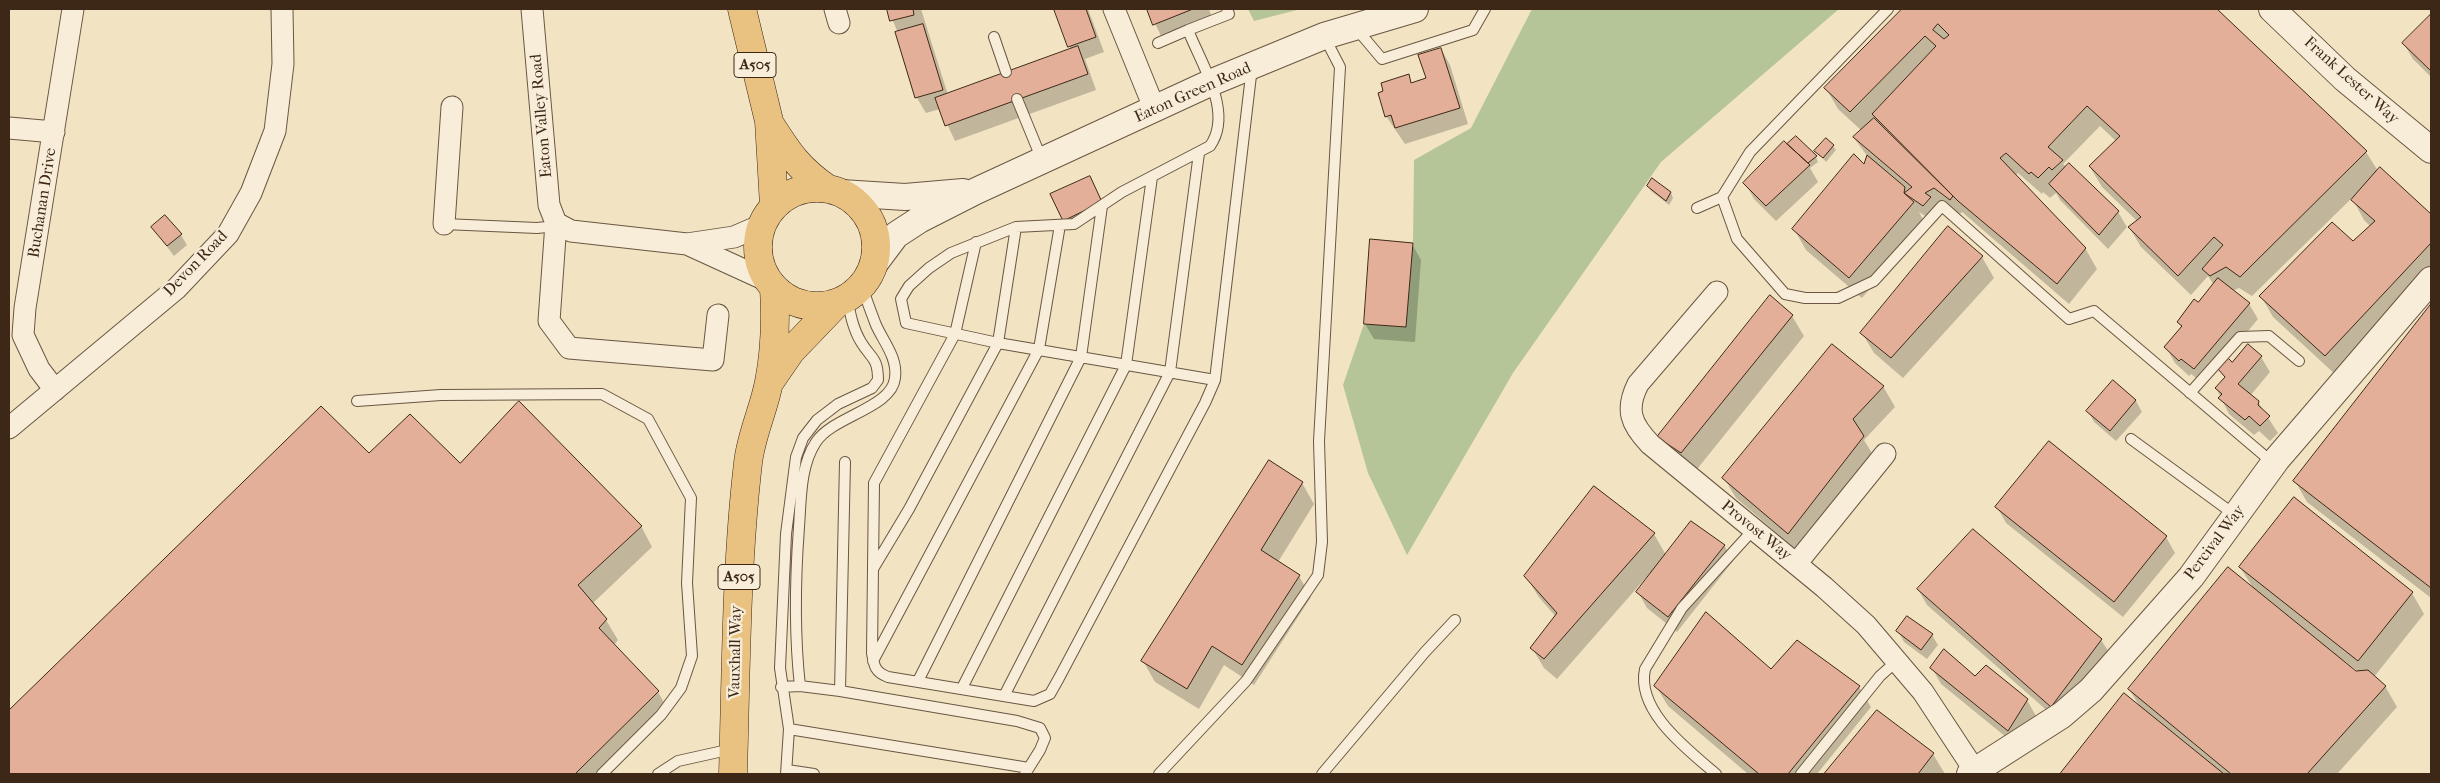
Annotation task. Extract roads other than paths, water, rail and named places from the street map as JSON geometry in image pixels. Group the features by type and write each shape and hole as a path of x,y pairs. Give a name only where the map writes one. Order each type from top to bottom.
{"main road":[{"name":"A505","path":"742,9 769,122 768,216"},
{"name":"A505","path":"769,122 793,160 808,175 834,191"},
{"path":"813,188 834,191 853,200 865,212 874,231 876,251 855,288 822,306 803,305 784,297 771,284 761,268 758,241 768,216 794,193 813,188"},
{"name":"Vauxhall Way","path":"733,761 741,532 748,461 758,415 769,384 774,335 771,284"},
{"name":"Vauxhall Way","path":"769,384 791,351 855,288"}],"street":[{"name":"Buchanan Drive","path":"54,390 39,369 23,335 25,308 73,9"},
{"name":"Devon Road","path":"9,428 176,289 228,234 251,194 276,131 284,64 282,9"},
{"name":"Eaton Valley Road","path":"532,9 549,205 556,223"},
{"path":"1114,9 1155,110"},
{"name":"Eaton Green Road","path":"855,288 896,235 919,220 976,191 1210,83 1324,36 1415,9"},
{"name":"Frank Lester Way","path":"2272,9 2345,79 2431,150"},
{"path":"444,224 452,107"},
{"path":"9,128 54,132"},
{"name":"Eaton Green Road","path":"834,191 905,197 976,191"},
{"path":"718,315 714,360 569,348 549,321 556,223 571,231 687,244 734,237 768,216"},
{"path":"687,244 771,284"},
{"name":"Percival Way","path":"1972,772 2062,715 2091,690 2191,577 2274,464 2431,280"},
{"name":"Provost Way","path":"1717,292 1638,384 1631,397 1630,411 1635,428 1650,444 1796,564 1866,625 1898,660 1923,692 1972,772"},
{"path":"1796,564 1885,454"}],"lane":[{"path":"1158,43 1229,14 1226,9"},
{"path":"1354,26 1382,59 1474,30 1485,9"},
{"path":"1697,208 1722,197 1750,152 1888,9"},
{"path":"1188,30 1220,112 1217,136 1210,146 1122,192 1074,224 1016,227 951,253 928,268 909,286 901,299 902,312 906,323 955,334 1215,380"},
{"path":"1159,774 1246,681 1318,575 1322,542 1319,441 1340,67 1324,36"},
{"path":"994,37 1006,72"},
{"path":"976,242 955,334 874,483 871,606 874,661 878,673 888,677 1034,701 1050,694 1205,403 1215,380 1252,66"},
{"path":"1017,99 1042,161"},
{"path":"1004,696 1170,372 1199,153"},
{"path":"962,688 1126,365 1152,177"},
{"path":"1722,197 1737,239 1785,294 1805,298 1838,298 1874,282 1942,206 2070,319 2094,311 2274,464"},
{"path":"918,681 1081,357 1102,206"},
{"path":"444,224 536,228 547,227 556,223"},
{"path":"874,661 1039,349 1060,224"},
{"path":"872,570 909,509 998,342 1016,227"},
{"path":"800,686 795,641 795,587 800,508 804,472 808,458 817,440 831,426 883,398 891,390 896,377 887,344 855,288"},
{"path":"814,774 787,772 789,729 781,686 786,534 796,457 803,438 817,420 838,404 872,388 878,380 878,366 875,358 861,344 852,324 855,288"},
{"path":"2190,393 2240,337 2269,336 2298,361"},
{"path":"357,401 441,395 602,394 648,419 691,498 687,583 692,656 681,688 661,715 602,774"},
{"path":"2131,439 2236,515"},
{"path":"840,692 845,462"},
{"path":"1716,774 1676,740 1664,725 1644,691 1643,679 1645,668 1682,608 1754,529"},
{"path":"1322,774 1425,652 1455,620"},
{"path":"1801,774 1880,676 1898,660"},
{"path":"781,686 800,686 1017,721 1040,728 1045,738 1027,771 789,729"},
{"path":"658,774 678,761 733,761"}]}
